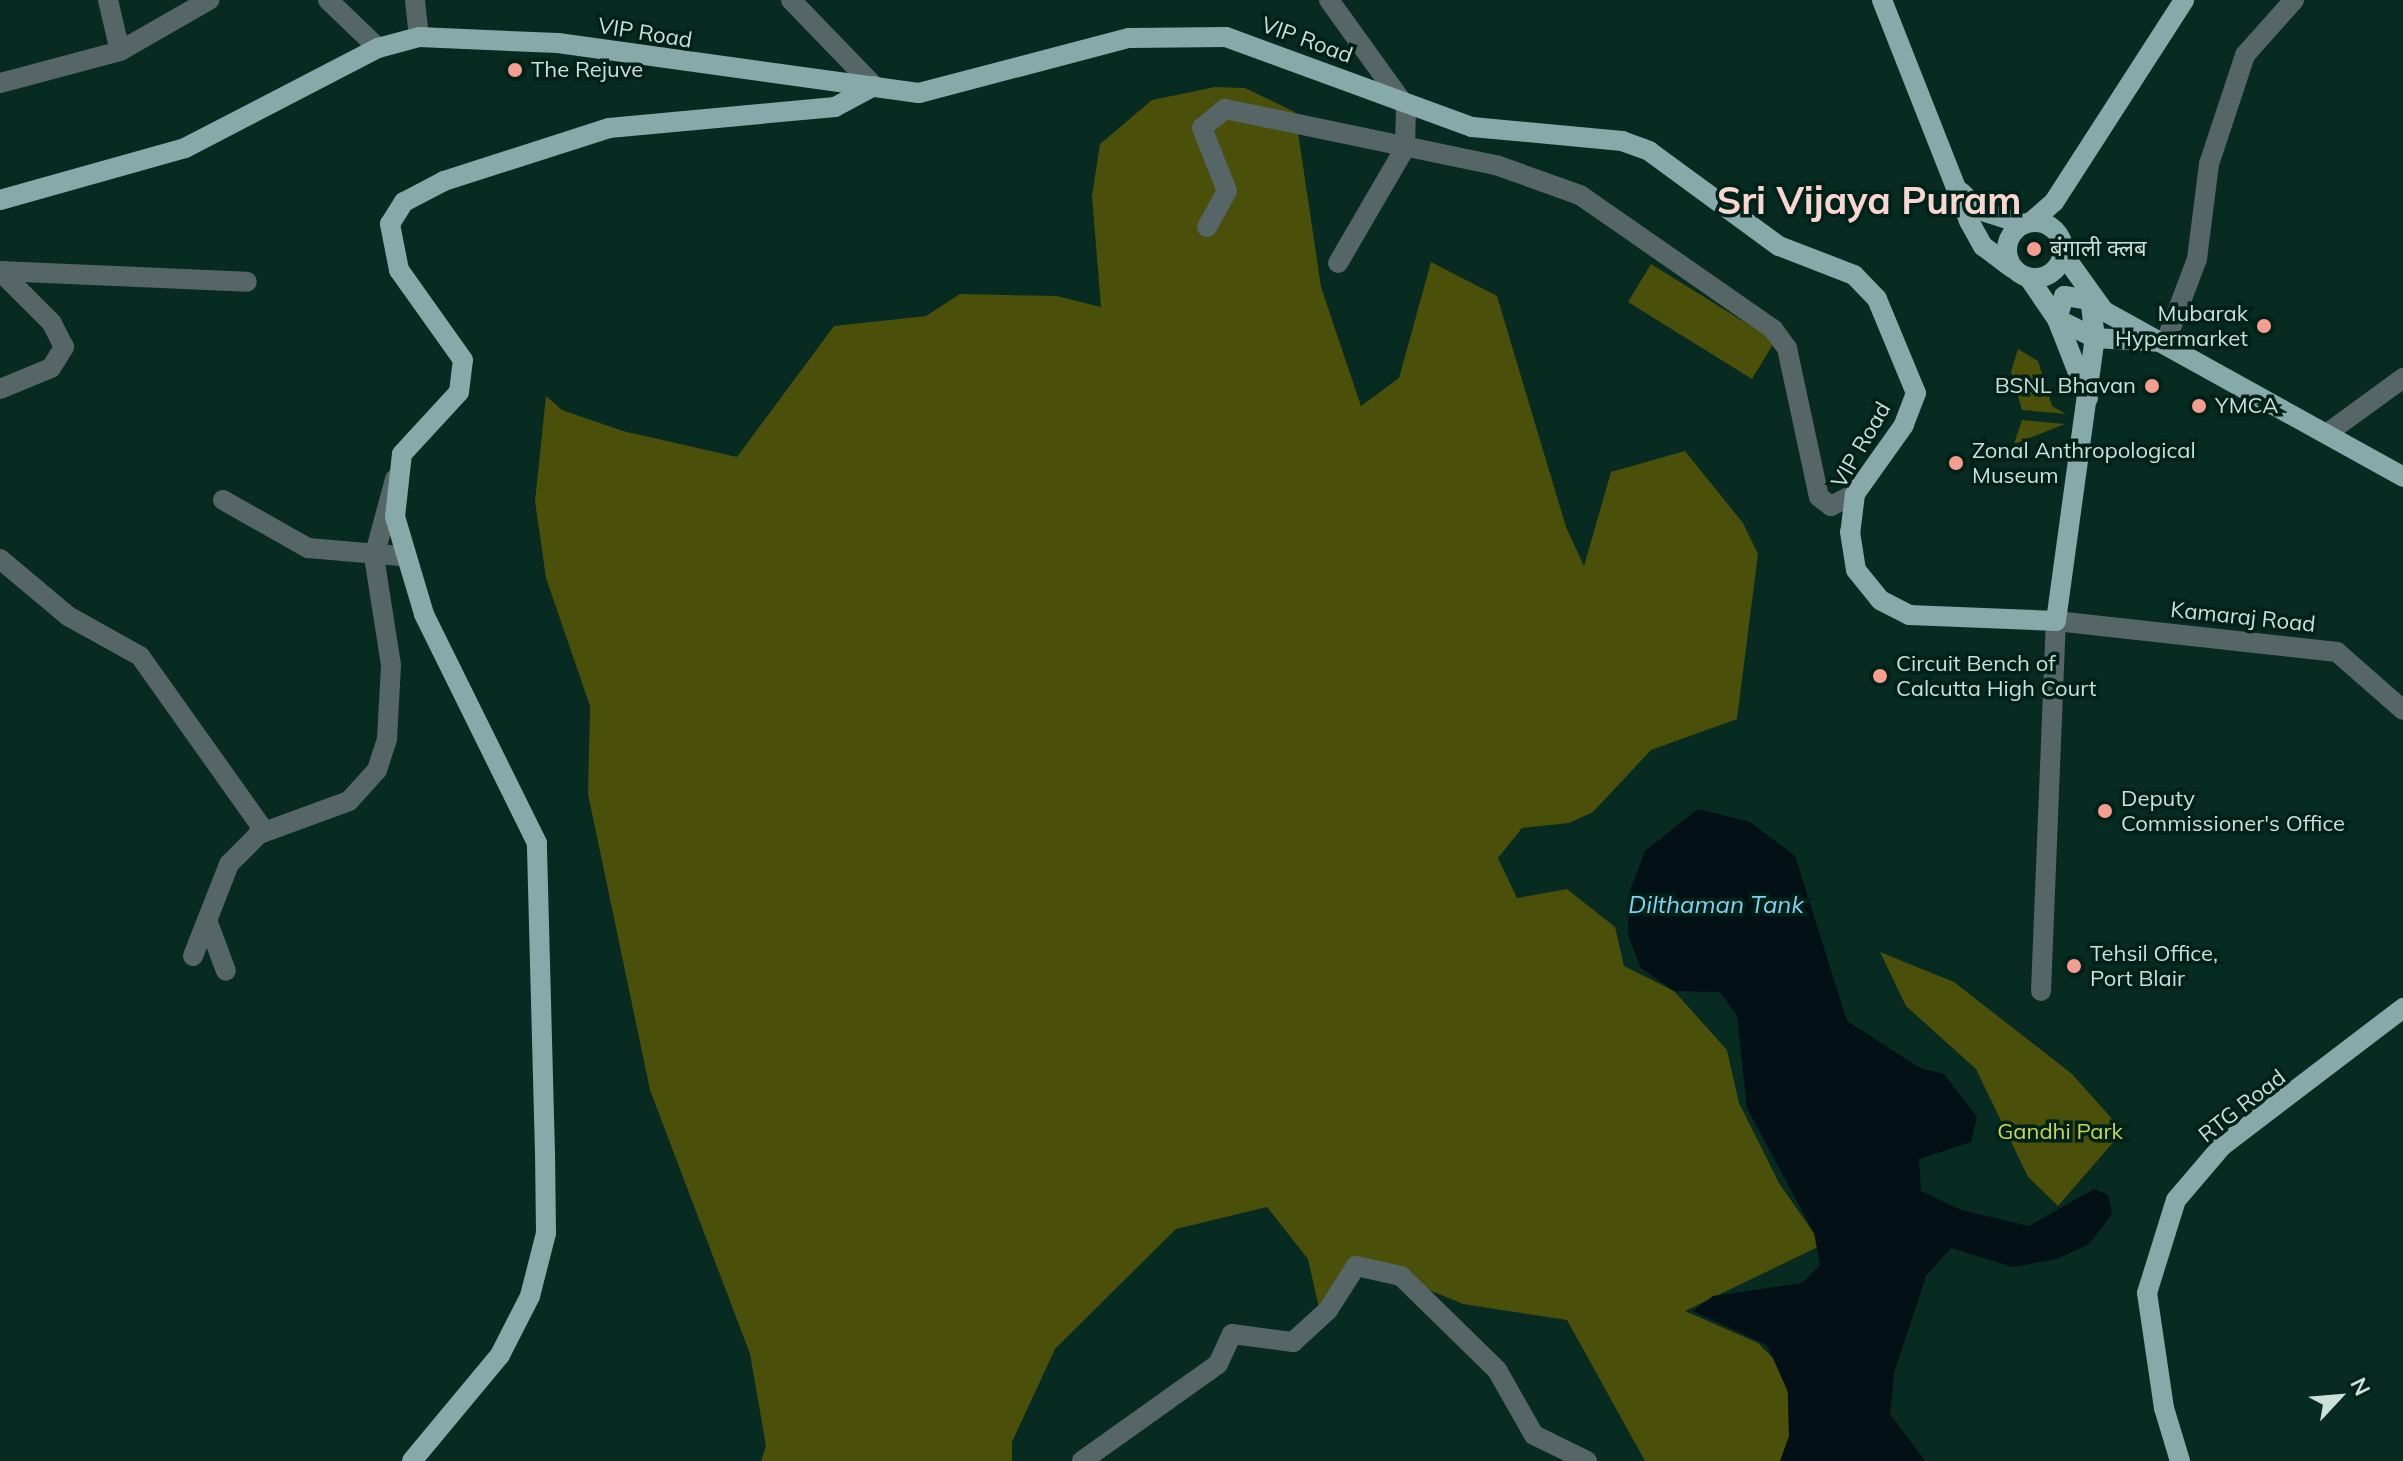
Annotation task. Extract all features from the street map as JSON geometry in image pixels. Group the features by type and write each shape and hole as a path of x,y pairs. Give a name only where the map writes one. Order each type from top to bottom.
{"main road":[{"path":"1882,0 1983,246 2021,273 2048,276 2063,249 2069,179"},
{"path":"2091,406 2057,319 2021,273 2007,244 2069,179 2184,0"},
{"name":"VIP Road","path":"0,200 185,148 378,48 419,37 558,43 919,93 1129,38 1181,33 1310,62 1406,107 1472,127 1649,151 1779,246 1854,275 1877,299 1916,393 1904,425 1855,494 1850,532 1856,570 1880,600 1909,615 2056,621"},
{"path":"412,1461 500,1355 530,1296 546,1233 537,843 401,556 397,475 410,439 459,392 464,375 459,352 392,254 390,224 404,202 444,181 609,128 835,107 874,86"},
{"path":"1959,189 1979,210 2055,230 2090,300 2095,338 2091,406 2056,621"},
{"path":"2057,319 2064,296 2090,300 2329,432 2403,477"},
{"path":"2057,319 2095,338 2166,341"},
{"name":"RTG Road","path":"2180,1461 2164,1408 2147,1293 2176,1200 2222,1146 2403,1008"}],"street":[{"path":"108,0 120,51"},
{"path":"0,83 120,51 209,0"},
{"path":"328,0 378,48"},
{"path":"415,0 419,37"},
{"path":"791,0 874,86"},
{"path":"1329,0 1406,107 1405,148 1338,263"},
{"path":"2166,341 2197,259 2209,164 2245,55 2294,0"},
{"path":"1207,227 1227,191 1202,128 1225,109 1496,165 1580,195 1773,329 1787,348 1819,497 1831,506 1855,494"},
{"path":"0,272 247,282"},
{"path":"0,272 52,323 64,347 51,368 0,389"},
{"path":"2329,432 2403,378"},
{"path":"193,956 229,864 259,834 349,801 377,770 387,739 391,665 374,557 397,475"},
{"path":"223,500 308,548 374,557 401,556"},
{"path":"0,559 68,616 140,656 260,825 259,834"},
{"path":"2041,991 2056,621"},
{"name":"Kamaraj Road","path":"2056,621 2337,652 2403,710"},
{"path":"207,920 226,971"},
{"path":"1082,1461 1218,1364 1232,1334 1293,1342 1328,1310 1356,1266 1401,1276 1497,1370 1534,1435 1583,1458"}],"green space":[{"path":"1215,87 1245,88 1295,112 1321,287 1361,406 1399,378 1431,262 1497,296 1566,527 1584,566 1611,472 1685,451 1743,523 1758,554 1737,719 1651,750 1593,812 1569,823 1522,828 1498,858 1517,898 1567,889 1615,927 1624,966 1674,991 1727,1050 1739,1103 1779,1183 1822,1245 1685,1311 1758,1343 1787,1372 1790,1461 1645,1461 1567,1320 1463,1304 1357,1260 1319,1308 1308,1259 1267,1207 1176,1229 1055,1349 1012,1442 1012,1461 761,1461 766,1446 750,1354 650,1090 588,794 590,706 546,578 535,501 546,396 562,410 623,431 737,457 834,326 926,316 960,294 1057,296 1101,307 1092,196 1100,144 1152,100"},
{"path":"1651,264 1775,341 1752,379 1628,302"},
{"path":"2018,349 2038,361 2052,406 2066,414 2022,410 2011,372"},
{"path":"2022,420 2065,424 2014,444"},
{"name":"Gandhi Park","path":"1880,952 1954,982 2072,1074 2123,1131 2058,1206 2028,1177 1976,1069 1906,1006"}],"water":[{"name":"Dilthaman Tank","path":"1698,809 1750,822 1795,856 1847,1021 1920,1068 1944,1074 1977,1117 1971,1142 1919,1159 1921,1191 1961,1210 2029,1226 2094,1189 2108,1195 2112,1214 2089,1244 2057,1259 2013,1267 1951,1248 1926,1276 1894,1373 1890,1414 1925,1461 1780,1461 1789,1436 1788,1392 1767,1345 1693,1311 1713,1296 1802,1283 1820,1265 1814,1233 1747,1108 1737,1016 1720,992 1674,991 1641,968 1628,935 1629,893 1645,851"}],"place":[{"name":"The Rejuve","path":"515,70"},
{"name":"बंगाली क्लब","path":"2034,249"},
{"name":"Mubarak Hypermarket","path":"2264,326"},
{"name":"BSNL Bhavan","path":"2152,386"},
{"name":"YMCA","path":"2199,406"},
{"name":"Zonal Anthropological Museum","path":"1956,463"},
{"name":"Circuit Bench of Calcutta High Court","path":"1880,676"},
{"name":"Deputy Commissioner's Office","path":"2105,811"},
{"name":"Tehsil Office, Port Blair","path":"2074,966"}],"district":[{"name":"Sri Vijaya Puram","path":"1869,201"}]}
